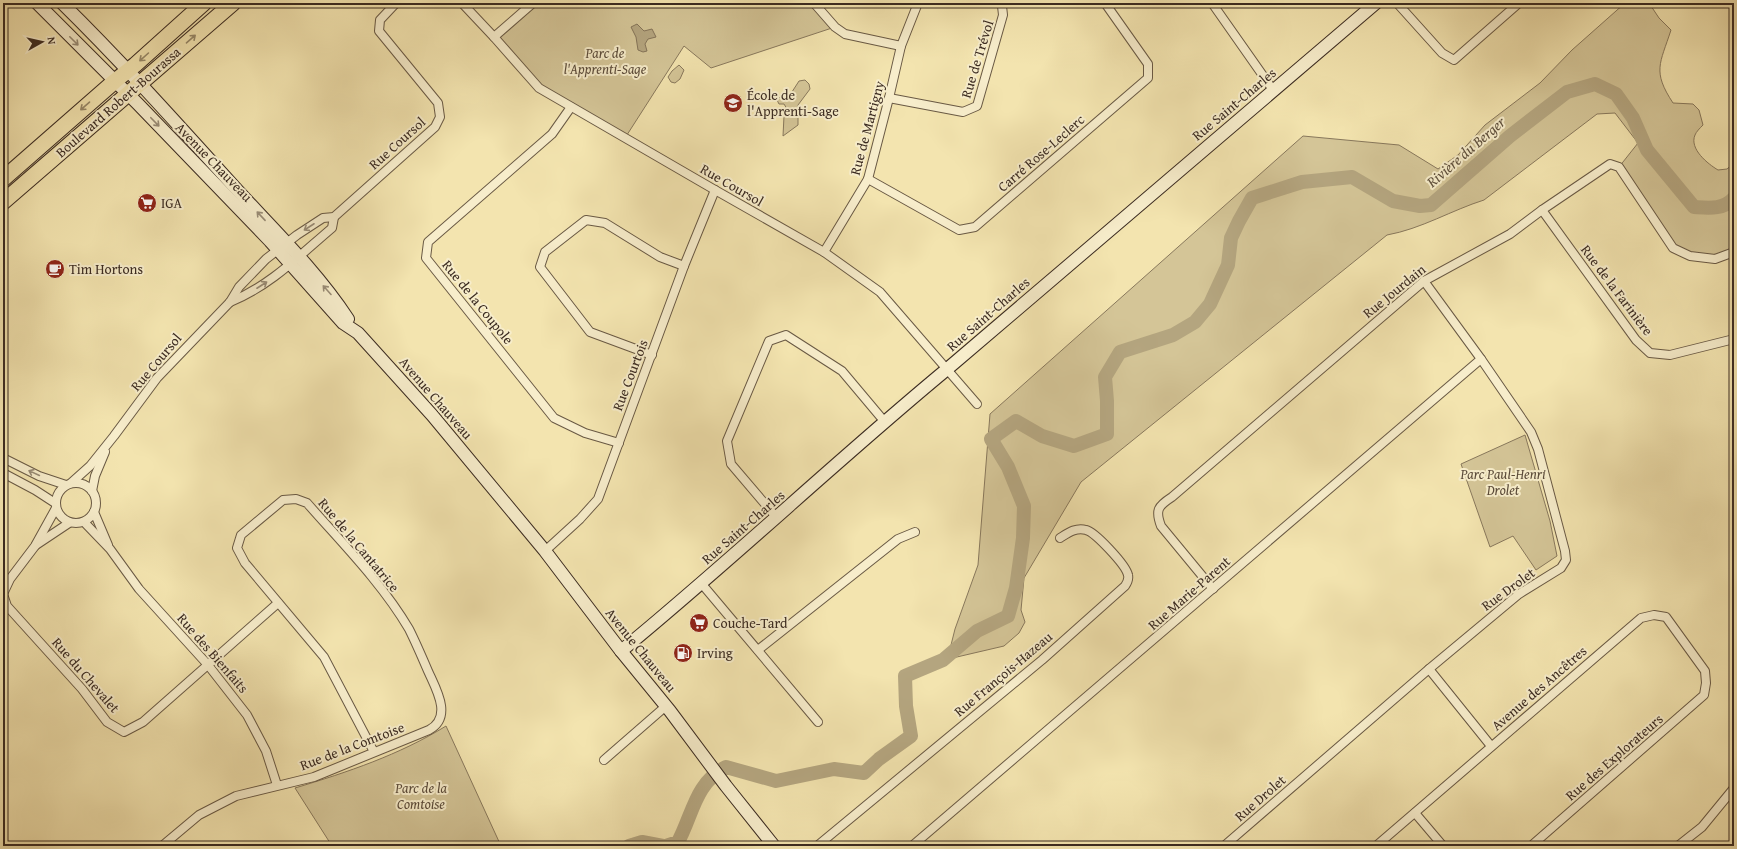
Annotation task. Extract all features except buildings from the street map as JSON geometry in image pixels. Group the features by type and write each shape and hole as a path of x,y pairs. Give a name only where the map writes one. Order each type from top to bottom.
{"highway":[{"name":"Boulevard Robert-Bourassa","path":"3,179 204,3"},
{"name":"Boulevard Robert-Bourassa","path":"3,202 233,3"}],"main road":[{"name":"Avenue Chauveau","path":"37,3 333,296 358,333 432,415 545,551 621,651 666,706 726,786 774,846"},
{"path":"62,3 140,83 282,247"},
{"name":"Rue Saint-Charles","path":"621,651 777,518 884,421 946,370 1376,3"}],"street":[{"name":"Rue Coursol","path":"69,484 90,466 157,378 230,302 240,287 266,259 323,218 334,217 435,127 440,117 438,103 379,31 380,20 396,3"},
{"name":"Rue Coursol","path":"462,3 539,88 824,252 880,292 977,404"},
{"path":"494,37 533,3"},
{"path":"814,3 836,27 845,34 901,46"},
{"name":"Rue de Martigny","path":"824,252 868,179 901,46 918,3"},
{"name":"Rue de Trévol","path":"889,98 963,112 978,106 1003,16 1002,6 1000,3"},
{"name":"Carré Rose-Leclerc","path":"868,179 959,230 975,227 1148,78 1148,64 1105,3"},
{"path":"1212,3 1273,90"},
{"path":"1397,3 1442,53 1454,60 1519,3"},
{"name":"Rue de la Coupole","path":"571,107 552,134 428,242 426,258 554,418 585,434 618,443"},
{"name":"Rue Jourdain","path":"1213,589 1161,526 1158,517 1158,510 1162,503 1172,497 1424,280 1510,234 1542,210 1610,164 1619,168 1673,248 1690,256 1715,259 1734,252"},
{"name":"Rue Courtois","path":"545,551 580,519 598,499 684,266 715,190"},
{"name":"Rue de la Farinière","path":"1542,210 1636,340 1650,353 1670,355 1734,338"},
{"name":"Rue Coursol","path":"230,302 246,296 295,260 332,228 334,217"},
{"path":"652,355 590,332 540,267 546,252 586,220 605,223 660,257 684,266"},
{"name":"Rue Drolet","path":"1224,846 1429,669 1519,594 1561,568 1566,560 1565,551 1538,449 1531,432 1424,280"},
{"path":"777,518 731,464 727,441 769,341 786,335 842,371 884,421"},
{"name":"Rue Marie-Parent","path":"912,846 1481,359"},
{"name":"Rue Coursol","path":"92,491 95,476 108,444"},
{"path":"3,458 38,476 69,484 83,484 92,491 96,502 94,512 90,518 84,522 74,524 69,523 63,519 55,506 35,490 3,473"},
{"path":"55,506 58,492 69,484"},
{"name":"Rue de la Cantatrice","path":"374,752 324,658 245,563 237,548 241,535 283,500 296,498 307,503 378,585 408,629 441,698 442,717"},
{"name":"Rue du Chevalet","path":"55,506 35,546 8,582 3,594 7,606 82,689 107,722 124,732 143,722 278,603"},
{"name":"Rue des Bienfaits","path":"94,512 110,549"},
{"name":"Rue des Bienfaits","path":"84,522 110,549 139,589 208,665 247,715 266,751 277,785"},
{"name":"Rue du Chevalet","path":"35,546 69,523"},
{"name":"Rue François-Hazeau","path":"817,846 1042,660 1125,586 1128,581 1128,575 1125,568 1097,536 1086,530 1079,529 1071,531 1060,538"},
{"path":"758,650 898,539 915,532"},
{"path":"701,583 818,722"},
{"name":"Avenue des Ancêtres","path":"1376,846 1641,618 1654,615 1666,617 1705,671 1706,683"},
{"path":"1429,669 1491,746"},
{"name":"Rue des Explorateurs","path":"1531,846 1704,695 1706,683"},
{"path":"604,760 666,706"},
{"name":"Rue de la Comtoise","path":"162,846 199,815 236,796 314,777 429,730 433,728 442,717"},
{"path":"1678,846 1702,827 1734,788"},
{"path":"1415,813 1443,846"}],"green space":[{"name":"Parc de l'Apprenti-Sage","path":"533,3 814,3 835,27 711,68 684,46 625,138 539,88 494,37"},
{"path":"1625,3 1649,3 1659,18 1671,30 1661,60 1660,75 1666,92 1673,103 1693,104 1699,110 1703,125 1697,131 1694,140 1700,156 1718,170 1727,169 1734,163 1734,252 1715,259 1673,248 1619,167 1638,143 1615,113 1597,114 1484,200 1424,224 1387,235 1081,482 1024,578 1021,610 1025,622 1019,633 1004,646 944,660 950,649 955,629 978,565 990,414 1303,136 1399,145 1438,169 1458,155 1485,125 1540,83 1572,50"},
{"path":"679,65 684,70 680,79 675,83 671,82 668,77"},
{"path":"805,80 809,84 810,89 798,105 798,125 783,136 784,116 787,109 784,104 779,104 777,100 781,96 790,95 799,81"},
{"name":"Parc Paul-Henri Drolet","path":"1525,435 1550,521 1557,556 1536,570 1513,536 1490,547 1461,464"},
{"name":"Parc de la Comtoise","path":"446,726 501,846 332,846 295,788 373,762 410,746"}],"shaded area":[{"path":"637,24 644,31 652,29 656,37 648,39 645,44 647,51 643,52 638,50 636,37 631,27"}],"waterway":[{"name":"Rivière du Berger","path":"666,846 678,842 701,790 716,774 726,767 776,781 834,769 864,773 879,759 911,736 906,706 905,676 943,660 977,631 1008,616 1016,588 1023,538 1024,506 1008,467 991,439 1016,421 1042,436 1074,446 1107,434 1105,377 1120,352 1173,335 1195,322 1210,304 1228,265 1231,238 1252,198 1302,182 1352,177 1393,201 1420,206 1431,205 1510,136 1567,92 1595,84 1616,94 1633,118 1647,150 1694,207 1710,208 1725,205 1734,198"},
{"name":"Rivière du Berger","path":"629,846 642,842 663,846"}],"place":[{"name":"École de l'Apprenti-Sage","path":"733,103"},
{"name":"IGA","path":"147,203"},
{"name":"Tim Hortons","path":"55,269"},
{"name":"Couche-Tard","path":"699,623"},
{"name":"Irving","path":"683,653"}]}
